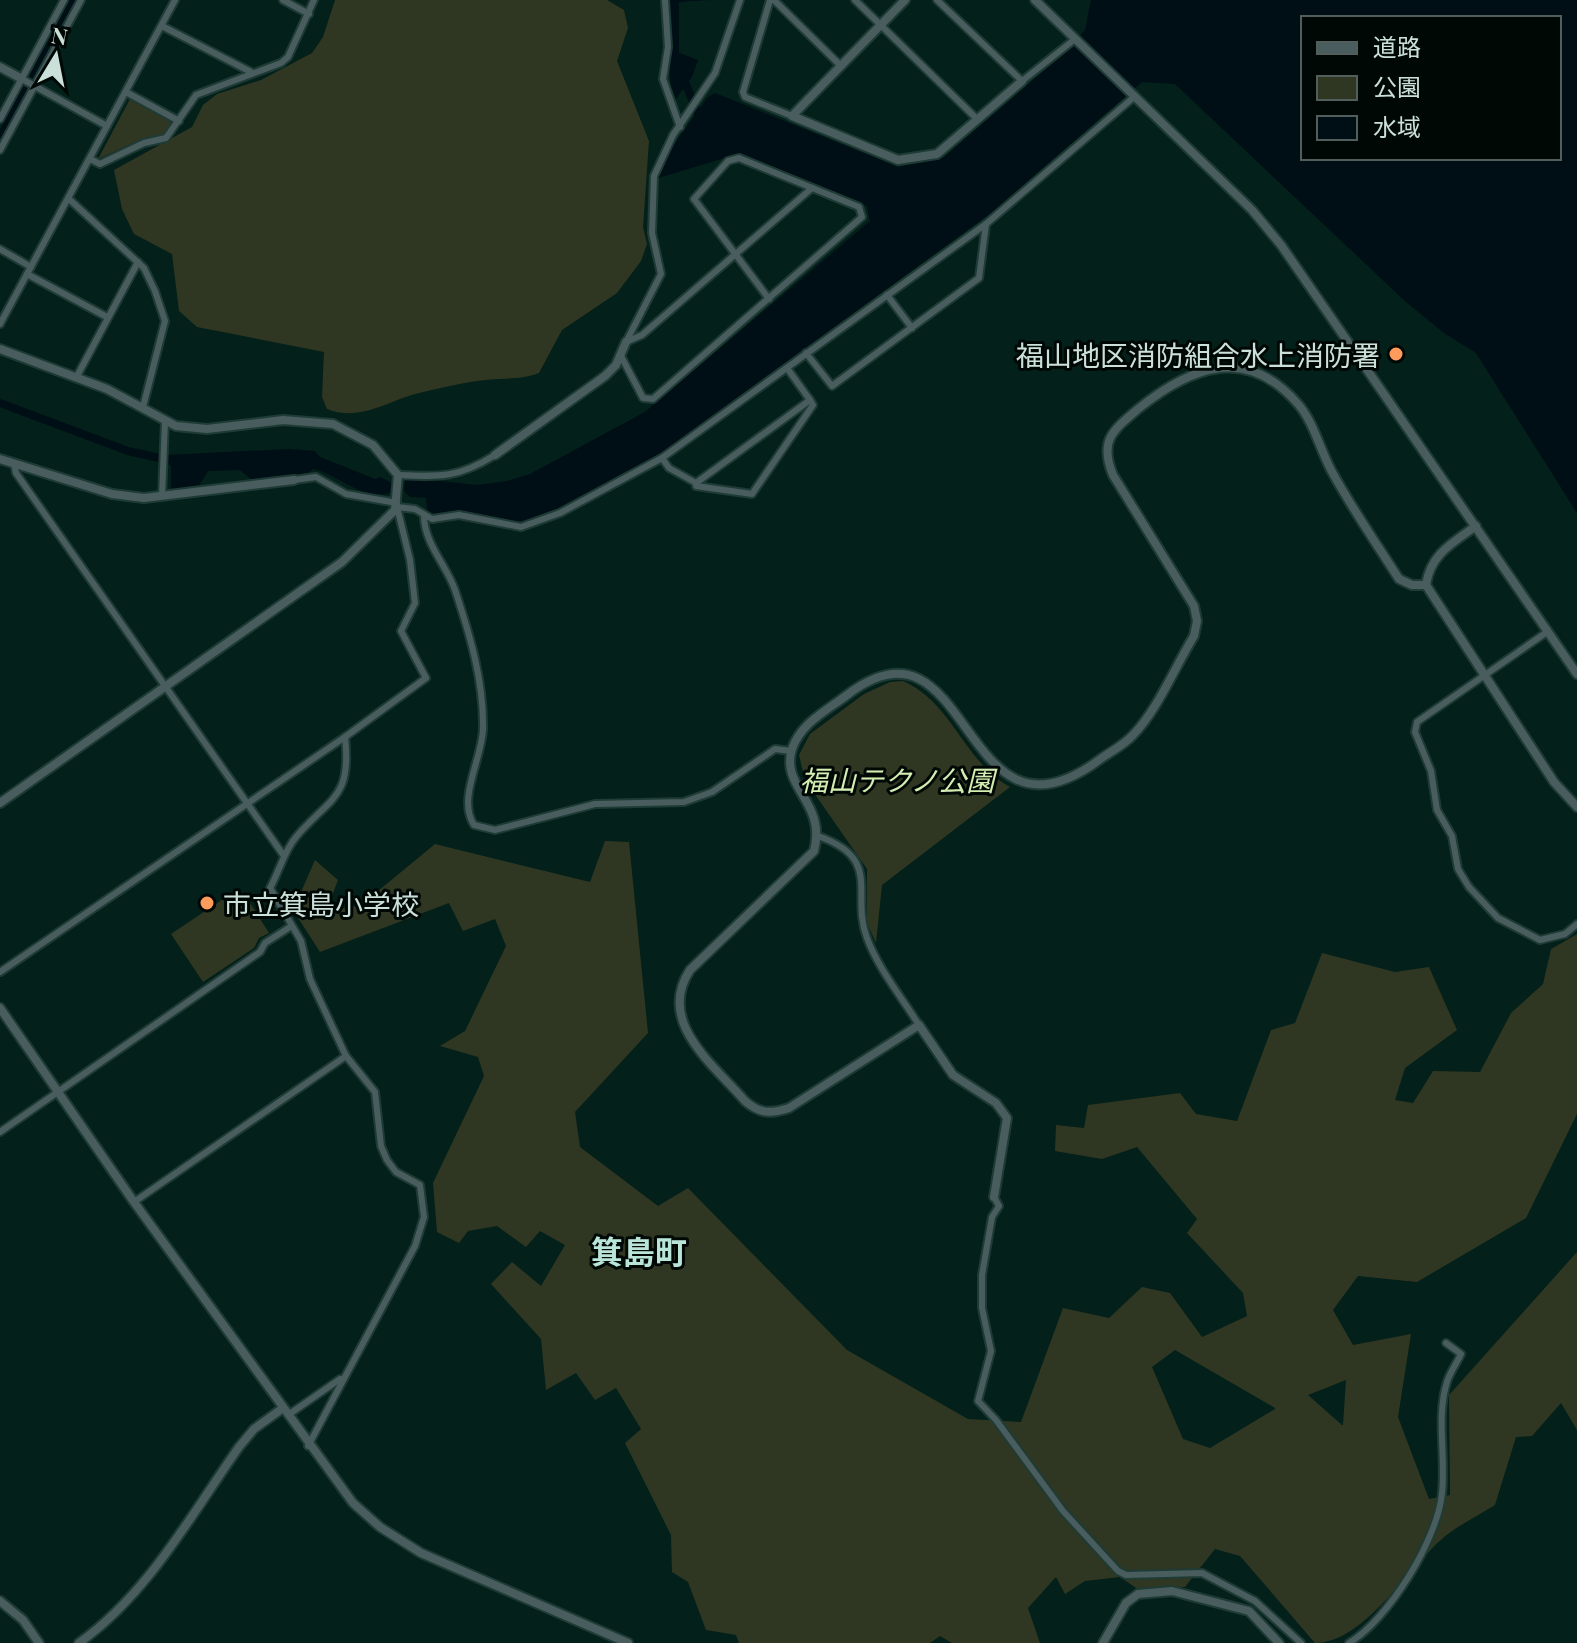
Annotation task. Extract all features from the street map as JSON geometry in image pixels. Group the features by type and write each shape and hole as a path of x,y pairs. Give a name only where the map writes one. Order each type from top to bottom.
{"street":[{"path":"0,119 64,0"},
{"path":"0,150 81,0"},
{"path":"0,324 175,0"},
{"path":"283,0 309,14"},
{"path":"90,159 100,164 144,143 166,138 196,95 288,57 314,0"},
{"path":"665,0 668,47 663,79 682,124"},
{"path":"398,475 447,478 471,470 605,376 621,356 661,274 652,233 654,176 682,124 715,73 740,0"},
{"path":"840,65 772,0 743,92 745,97 898,160 937,154 1022,81 1076,40"},
{"path":"855,0 977,119"},
{"path":"792,116 905,0"},
{"path":"937,0 1022,81"},
{"path":"1035,0 1252,210 1281,245 1577,674"},
{"path":"162,26 251,72"},
{"path":"0,67 107,126"},
{"path":"126,92 179,121"},
{"path":"0,459 112,494 162,496 316,477 346,494 415,509 432,519 459,515 527,526 560,513 662,458 986,224 1132,95"},
{"path":"621,356 643,398 653,399 769,299 862,217 859,207 739,158 728,161 694,199 769,299"},
{"path":"626,342 642,335 812,188"},
{"path":"69,199 138,262 155,291 165,321 143,407"},
{"path":"806,353 832,386 979,278 986,224"},
{"path":"0,249 107,317"},
{"path":"76,378 138,262"},
{"path":"887,295 912,328"},
{"path":"0,349 143,407 165,421 207,429 283,420 333,424 373,445 398,475 397,505 404,527 414,596 414,609 401,631 426,678 345,737 0,972"},
{"path":"662,458 669,468 696,483 696,486 752,494 813,405 787,368"},
{"path":"919,1025 789,1108 774,1113 756,1110 745,1101 685,1032 677,1009 678,994 690,970 805,864 814,851 818,836 811,805 791,772 791,751 799,733 809,723 864,682 883,674 917,677 934,687 991,763 1022,782 1059,783 1081,773 1133,735 1194,636 1197,621 1194,606 1105,457 1106,445 1118,425 1170,383 1209,368 1251,371 1279,386 1300,406 1332,472 1399,579 1412,585 1426,585"},
{"path":"696,483 810,400"},
{"path":"162,496 165,421"},
{"path":"14,464 16,473 169,687 284,856"},
{"path":"0,803 169,687 342,562 397,505"},
{"path":"424,516 438,557 454,588 475,657 481,692 483,737 467,804 474,825 495,830 595,804 684,802 712,792 775,749 791,751"},
{"path":"1476,526 1442,550 1428,569 1426,585 1554,782 1577,807"},
{"path":"1547,632 1417,722 1415,732 1431,771 1437,810 1452,836 1458,869 1498,918 1540,940 1565,934 1577,924"},
{"path":"308,1446 415,1246 424,1217 420,1185 396,1172 381,1146 375,1092 346,1056 310,979 301,941 290,927 270,888 295,838 331,804 343,787 347,766 345,737"},
{"path":"818,836 840,843 861,871 867,939 919,1025 953,1075 996,1103 1007,1118 994,1197 999,1206 992,1217 982,1275 982,1308 991,1351 978,1401 996,1420 1063,1511 1118,1571 1126,1575 1202,1573 1255,1601 1301,1643"},
{"path":"0,1132 260,952 265,943 290,927"},
{"path":"0,1008 308,1446 353,1503 421,1553 628,1643"},
{"path":"134,1202 346,1056"},
{"path":"1349,1643 1370,1626 1403,1584 1438,1513 1442,1495 1445,1394 1461,1354 1446,1343"},
{"path":"79,1643 113,1617 141,1585 254,1429 343,1377"},
{"path":"1103,1643 1126,1603 1138,1594 1172,1591 1191,1593 1249,1611 1279,1643"},
{"path":"0,1601 23,1620 39,1643"},
{"path":"1249,1611 1255,1601"}],"green space":[{"path":"335,0 607,0 624,10 628,28 617,61 649,141 643,227 647,244 641,261 617,293 562,330 539,373 450,386 411,395 363,412 339,413 327,409 322,397 324,352 197,327 179,311 172,254 134,234 122,209 114,170 192,127 203,105 217,94 261,80 312,53 323,37"},
{"path":"130,99 172,122 165,134 140,140 98,159"},
{"name":"福山テクノ公園","path":"903,681 934,703 981,763 1010,787 882,885 876,943 867,923 867,869 805,780 799,755 810,734 864,694 890,682"},
{"path":"605,841 629,842 648,1033 575,1112 580,1147 658,1206 688,1188 847,1350 968,1419 1021,1422 1063,1308 1109,1318 1142,1287 1170,1293 1202,1337 1247,1316 1243,1293 1187,1233 1197,1219 1137,1147 1102,1159 1055,1151 1056,1125 1084,1128 1088,1105 1180,1093 1196,1114 1237,1121 1271,1030 1295,1023 1322,953 1395,972 1429,967 1457,1030 1405,1068 1395,1100 1413,1103 1433,1071 1480,1072 1511,1013 1543,984 1551,949 1577,934 1577,1114 1526,1218 1417,1282 1358,1276 1333,1310 1353,1345 1411,1334 1398,1417 1429,1499 1450,1495 1449,1395 1577,1252 1577,1430 1561,1403 1532,1436 1516,1437 1495,1505 1443,1538 1368,1618 1333,1640 1315,1643 1240,1556 1215,1549 1185,1587 1136,1588 1120,1577 1085,1581 1065,1594 1056,1577 1028,1608 1040,1643 952,1643 940,1636 930,1643 739,1643 736,1635 706,1630 688,1582 672,1572 671,1535 625,1443 641,1429 616,1388 595,1400 576,1373 546,1390 541,1339 491,1284 512,1262 541,1286 565,1245 540,1231 526,1247 497,1226 468,1231 459,1243 437,1232 433,1183 484,1076 478,1057 440,1046 465,1031 506,946 495,919 463,931 449,903 320,952 284,896 297,901 315,860 338,880 326,912 361,905 435,844 590,882","holes":["1175,1350 1275,1408 1275,1409 1210,1448 1183,1439 1152,1367","1346,1380 1343,1425 1342,1425 1308,1395"]},
{"path":"235,891 237,894 243,892 269,933 259,938 254,948 203,982 171,934"}],"water":[{"path":"668,0 709,0 679,2 679,53 698,60 692,77 675,100 669,63"},
{"path":"1091,0 1577,0 1577,513 1476,353 1444,333 1406,302 1175,84 1142,82 991,213 656,457 585,498 522,525 455,512 433,517 428,514 426,498 410,497 404,491 405,480 410,478 478,485 530,474 645,412 870,221 867,206 738,154 658,178 662,161 708,97 715,93 898,167 943,158 1068,50 1085,30"},
{"path":"289,449 315,451 320,457 375,479 380,477 394,484 393,492 372,494 361,491 313,469 308,473 252,480 240,470 208,471 198,487 171,490 171,465 166,463 167,455"}],"waterway":[{"path":"0,138 74,0"},
{"path":"682,75 701,121"},
{"path":"0,403 128,451 177,462"}],"place":[{"name":"福山地区消防組合水上消防署","path":"1396,354"},
{"name":"市立箕島小学校","path":"207,903"}],"district":[{"name":"箕島町","path":"639,1250"}]}
